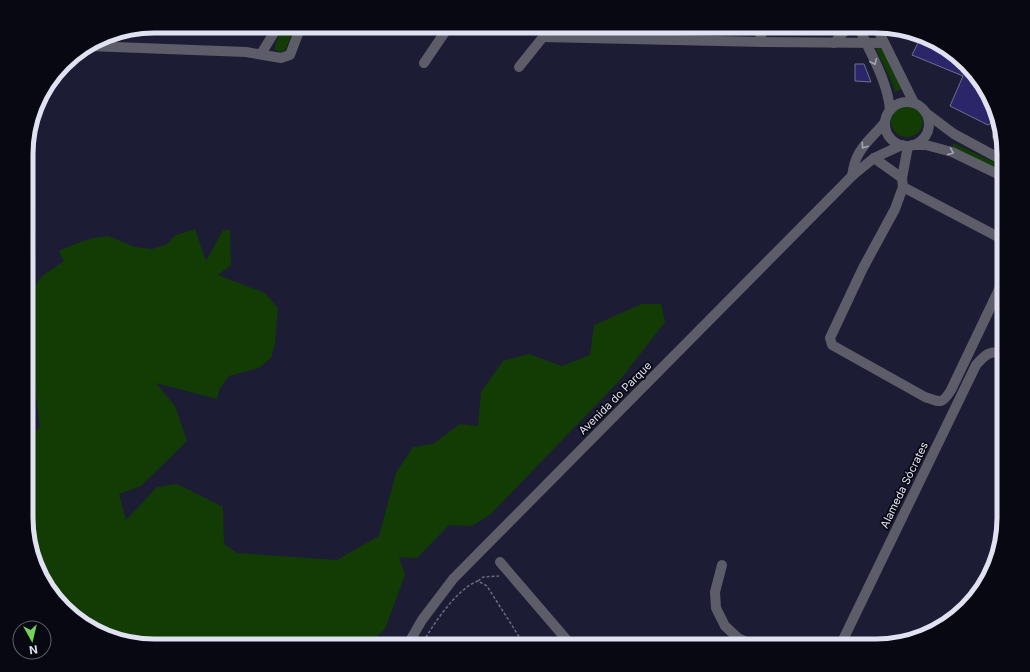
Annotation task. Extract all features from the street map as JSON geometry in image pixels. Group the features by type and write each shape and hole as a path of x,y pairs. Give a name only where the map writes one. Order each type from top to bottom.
{"street":[{"path":"261,54 274,33"},
{"path":"99,46 246,52 281,58 290,55 298,33"},
{"path":"424,63 444,33"},
{"path":"519,67 543,37 550,33"},
{"path":"759,33 763,42"},
{"path":"834,43 842,33"},
{"path":"861,33 890,100 890,110 885,122 889,136 895,142 908,145 926,145 952,152 997,174"},
{"path":"879,33 914,103"},
{"path":"543,37 866,44 884,43"},
{"path":"890,110 897,104 905,102 914,103 958,137 997,157"},
{"path":"908,145 920,142 926,136 929,129 929,121 926,113"},
{"name":"Avenida do Parque","path":"852,176 857,158 867,142 878,132 885,122"},
{"path":"908,145 896,209 863,268 830,338 832,345 925,397 939,401 945,399 951,390 997,294"},
{"name":"Avenida do Parque","path":"411,639 422,620 453,579 852,176 874,158 908,145"},
{"path":"874,158 902,182 997,236"},
{"name":"Alameda Sócrates","path":"843,639 976,365 985,354 997,351"},
{"path":"500,562 566,639"},
{"path":"722,565 715,592 716,608 724,626 740,639"}],"path":[{"path":"425,639 453,600 470,584 483,577 511,575"},
{"path":"478,581 487,586 521,639"}],"green space":[{"path":"280,33 292,33 285,51 281,52 275,50 275,45"},
{"path":"875,46 882,47 903,88 895,92"},
{"path":"904,105 910,105 919,109 923,121 919,133 910,137 904,137 895,133 891,124 891,118 895,109"},
{"path":"953,144 955,144 997,164 997,170 953,148"},
{"path":"195,229 206,261 223,230 230,230 231,265 218,275 265,293 278,308 275,343 271,358 259,368 229,376 220,388 217,399 156,383 175,406 187,441 141,486 119,494 126,520 157,487 177,484 223,507 224,544 237,553 337,560 379,536 396,473 413,447 433,444 460,424 478,426 481,392 503,361 529,354 562,366 590,355 594,325 642,304 661,304 665,322 620,380 491,514 472,526 449,525 417,558 399,557 405,575 385,629 374,639 146,639 131,637 115,633 101,627 87,619 68,604 53,585 39,557 34,534 33,518 33,434 40,427 33,378 33,289 42,276 64,261 59,251 80,242 108,236 135,247 152,249 166,245 176,235"}],"building":[{"path":"919,41 943,53 956,63 972,80 981,94 991,115 992,122 988,125 950,106 963,76 912,55"},
{"path":"855,64 864,64 871,82 855,81"}]}
